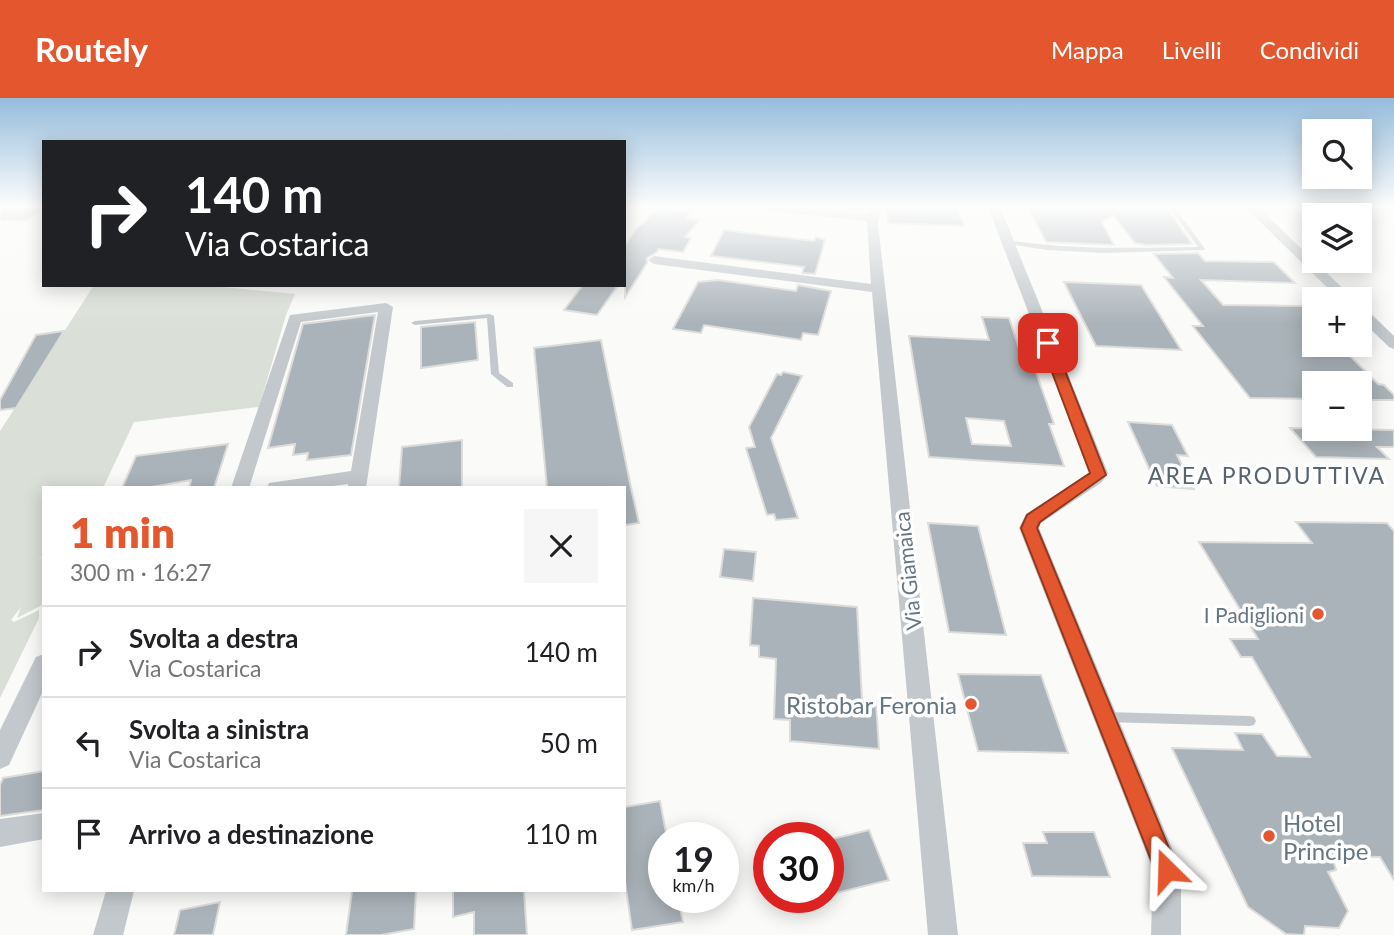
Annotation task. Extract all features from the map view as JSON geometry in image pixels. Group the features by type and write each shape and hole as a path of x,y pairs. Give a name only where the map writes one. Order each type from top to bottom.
{"street":[{"name":"Via Giamaica","path":"877,246 943,935"},
{"path":"1010,246 1099,473 1096,478 1033,519 1029,528 1167,870 1166,935"},
{"path":"1292,246 1334,287"},
{"path":"654,260 879,289"},
{"path":"241,486 295,318 386,307 357,482 303,486"},
{"path":"1372,323 1394,344"},
{"path":"0,757 42,668"},
{"path":"0,833 42,826"},
{"path":"108,935 120,892"}],"lane":[{"path":"1030,246 1107,251 1202,249 1200,246"},
{"path":"415,323 490,316 495,374 510,385"},
{"path":"1105,717 1250,721"}],"shaded area":[{"path":"93,287 222,287 295,294 286,315 259,407 134,422 104,486 42,486 42,557 37,559 42,558 42,605 17,618 21,607 11,620 14,622 39,610 39,618 0,698 0,431"}],"building":[{"path":"626,246 686,246 683,252 658,249 647,258 647,263 625,297"},
{"path":"716,246 823,246 815,274 802,273 804,267 711,256"},
{"path":"1198,253 1205,261 1274,262 1295,283 1201,280 1223,305 1302,306 1302,357 1351,357 1365,371 1302,371 1302,399 1250,398 1193,326 1203,326 1164,277 1173,278 1154,254"},
{"path":"718,280 796,291 798,285 831,291 818,335 803,333 801,340 704,325 701,333 673,329 698,282"},
{"path":"1064,282 1141,285 1181,350 1096,346"},
{"path":"581,287 617,287 597,315 564,310"},
{"path":"375,315 351,455 307,460 308,453 293,455 295,444 268,448 303,324"},
{"path":"982,317 1009,318 1021,354 1030,355 1054,424 1049,424 1064,466 929,457 909,336 989,340","holes":["966,418 1004,421 1011,446 972,444"]},
{"path":"475,322 478,360 421,368 421,327"},
{"path":"64,331 16,408 0,410 0,400 36,335"},
{"path":"601,340 639,523 626,525 626,486 547,486 534,348"},
{"path":"783,372 802,376 771,438 798,518 776,520 774,514 767,515 746,448 755,447 749,427 777,374 781,375"},
{"path":"1372,378 1394,395 1394,400 1372,400"},
{"path":"1128,422 1172,425 1188,456 1177,455 1194,489 1157,486"},
{"path":"1290,428 1302,428 1302,441 1372,441 1372,430 1394,430 1394,447 1377,447 1389,459 1316,457"},
{"path":"462,440 462,486 399,486 402,447"},
{"path":"228,444 215,486 190,486 191,480 157,486 123,486 136,456"},
{"path":"1296,522 1387,523 1394,531 1394,880 1380,857 1332,856 1336,870 1328,872 1348,911 1339,928 1305,926 1304,935 1286,934 1248,907 1172,748 1243,750 1235,733 1262,734 1277,756 1310,757 1252,657 1241,657 1230,639 1258,639 1199,542 1312,543"},
{"path":"928,523 978,526 1006,635 949,632"},
{"path":"724,549 756,552 753,581 720,577"},
{"path":"753,598 857,607 862,700 876,702 879,749 790,741 790,720 774,719 776,659 759,657 759,646 750,645"},
{"path":"958,674 1041,675 1068,753 978,751"},
{"path":"42,771 42,810 0,816 0,785 3,778"},
{"path":"660,801 664,822 648,822 648,913 681,913 683,922 632,930 626,889 626,807"},
{"path":"869,830 889,880 844,891 844,836"},
{"path":"1043,832 1094,832 1110,877 1032,876 1023,843 1047,843"},
{"path":"352,892 416,892 414,929 381,935 346,935"},
{"path":"453,892 524,892 527,935 474,935 474,912 453,917"},
{"path":"220,902 213,935 174,935 180,910"}],"place":[{"name":"I Padiglioni","path":"1318,614"},
{"name":"Ristobar Feronia","path":"971,704"},
{"name":"Hotel Principe","path":"1269,836"}],"district":[{"name":"AREA PRODUTTIVA","path":"1267,475"}],"route":[{"path":"1048,343 1099,475 1033,519 1029,528 1167,870"}]}
